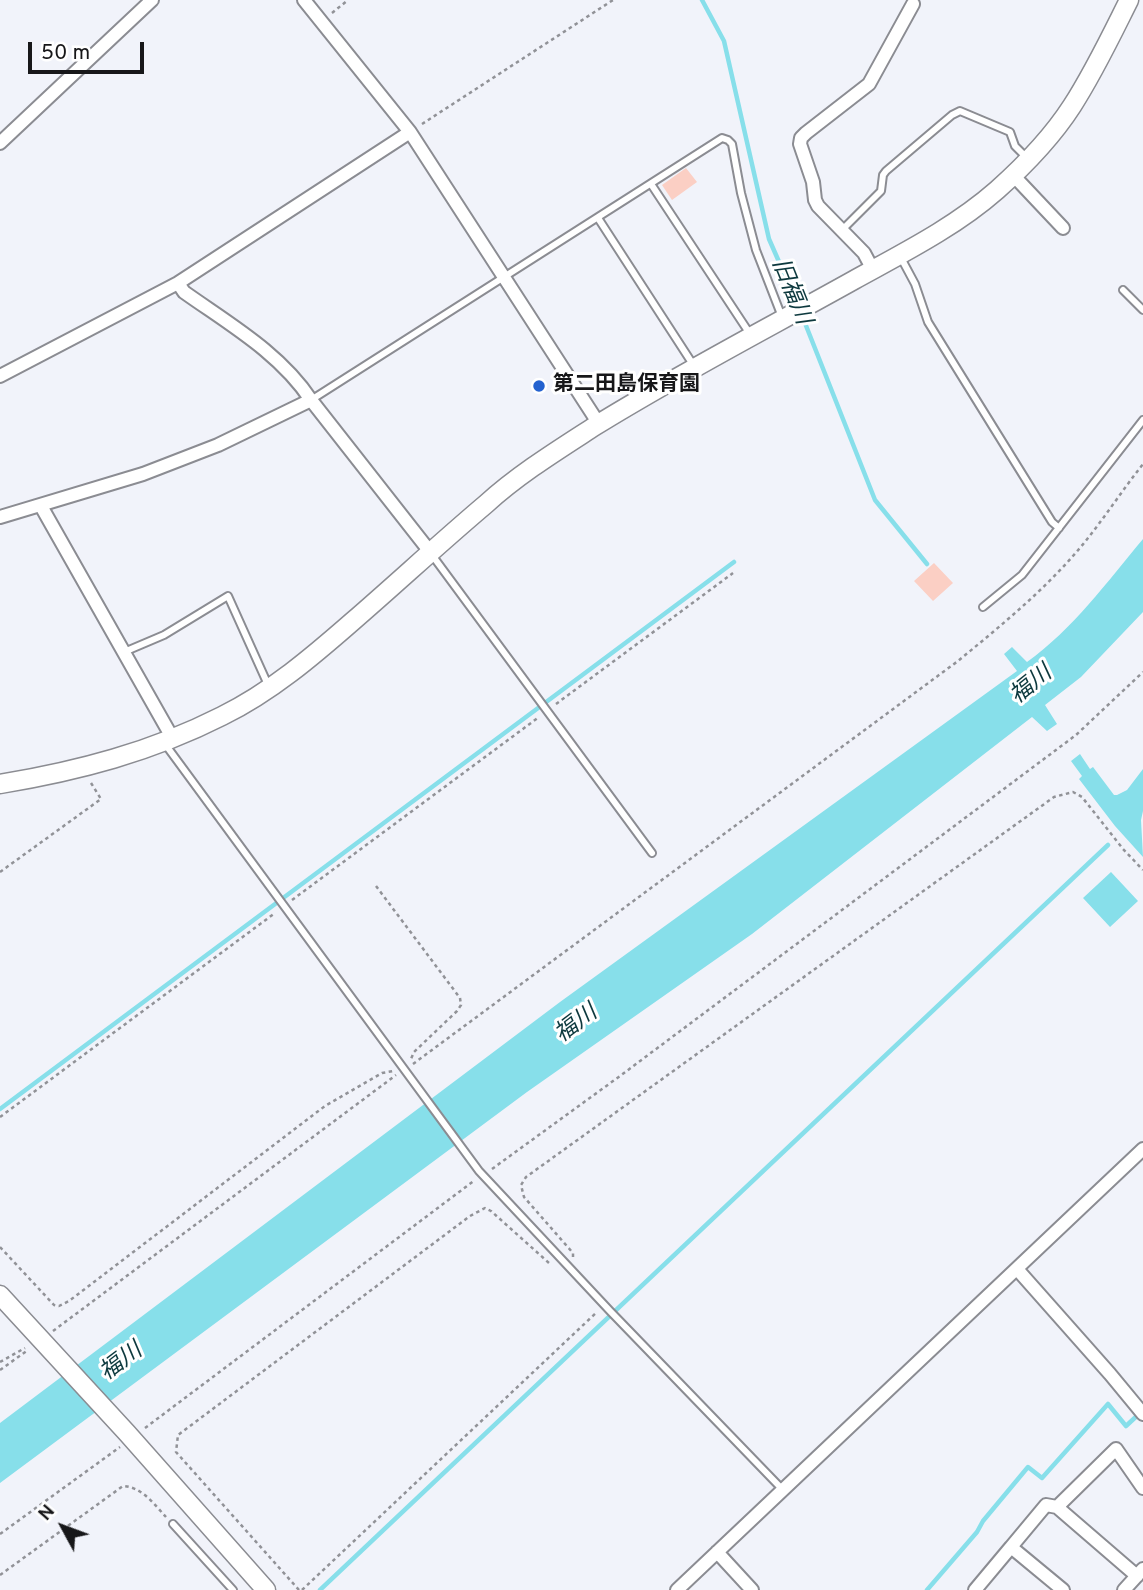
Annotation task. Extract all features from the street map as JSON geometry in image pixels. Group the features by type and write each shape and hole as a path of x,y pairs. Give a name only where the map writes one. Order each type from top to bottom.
{"street":[{"path":"0,143 152,0"},
{"path":"304,0 410,132 598,424"},
{"path":"0,784 81,769 169,741 224,715 301,666 531,467 598,424 900,255 971,212 1047,140 1090,76 1129,0"},
{"path":"1137,0 1143,3"},
{"path":"873,270 864,253 818,206 800,144 801,138 869,84 912,2"},
{"path":"0,376 178,283 410,132"},
{"path":"1013,175 1063,228"},
{"path":"178,283 184,292 281,363 299,382 431,553"},
{"path":"0,517 143,474 183,459 311,400"},
{"path":"41,506 124,652 169,741"},
{"path":"677,1590 1143,1149"},
{"path":"1017,1269 1143,1414"},
{"path":"0,1295 38,1343 130,1436 266,1590"},
{"path":"1057,1507 1116,1449 1143,1488"},
{"path":"975,1590 1046,1505 1057,1507 1140,1572 1124,1590"},
{"path":"1012,1547 1063,1590"},
{"path":"717,1552 752,1590"}],"lane":[{"path":"842,230 881,191 886,171 960,111 1010,132 1015,146 1029,159"},
{"path":"311,400 722,138 732,144 756,250 783,319"},
{"path":"650,184 752,337"},
{"path":"598,218 696,369"},
{"path":"900,255 915,284 928,322 1052,522 1059,528"},
{"path":"1123,290 1143,310"},
{"path":"983,607 1022,575 1143,420"},
{"path":"431,553 652,853"},
{"path":"124,652 164,635 228,596 269,688"},
{"path":"169,741 284,906 408,1069 480,1173 783,1490"},
{"path":"173,1524 233,1590"}],"path":[{"path":"321,21 348,0"},
{"path":"410,132 613,0"},
{"path":"0,1247 54,1305 59,1306 325,1106 382,1073 408,1069 947,669 1009,619 1088,539 1143,464"},
{"path":"0,1117 733,573"},
{"path":"0,1534 480,1173 486,1174 620,1076 1076,735 1143,672"},
{"path":"0,872 101,799 81,769"},
{"path":"605,1305 300,1590 176,1452 177,1435 470,1216 485,1208 491,1210 557,1270 569,1268 573,1253 524,1197 521,1185 526,1177 1054,797 1073,792 1082,797 1143,870"},
{"path":"376,886 460,998 461,1004 457,1011 414,1052 408,1069"},
{"path":"57,1328 398,1074"},
{"path":"0,1362 38,1343"},
{"path":"0,1370 38,1343"},
{"path":"0,1575 123,1486 143,1493 173,1524"}],"water":[{"name":"福川","path":"1143,539 1143,612 1081,677 1045,705 1057,724 1047,731 1032,717 752,934 527,1092 0,1483 0,1423 560,1002 1017,671 1004,654 1012,647 1027,662 1044,649 1089,604"},
{"path":"1080,754 1114,795 1127,790 1143,769 1143,857 1079,779 1082,776 1071,761"},
{"path":"1111,872 1138,901 1110,927 1083,898"}],"building":[{"path":"686,168 697,182 672,200 662,185"},
{"path":"934,563 953,583 933,601 914,581"}],"waterway":[{"name":"旧福川","path":"702,0 724,41 769,239 798,305"},
{"name":"旧福川","path":"801,313 875,500 927,564"},
{"path":"0,1109 734,562"},
{"path":"320,1590 1108,845"},
{"path":"927,1590 1028,1467 1042,1478 1108,1404 1126,1426 1140,1413"}],"place":[{"name":"第二田島保育園","path":"539,386"}]}
